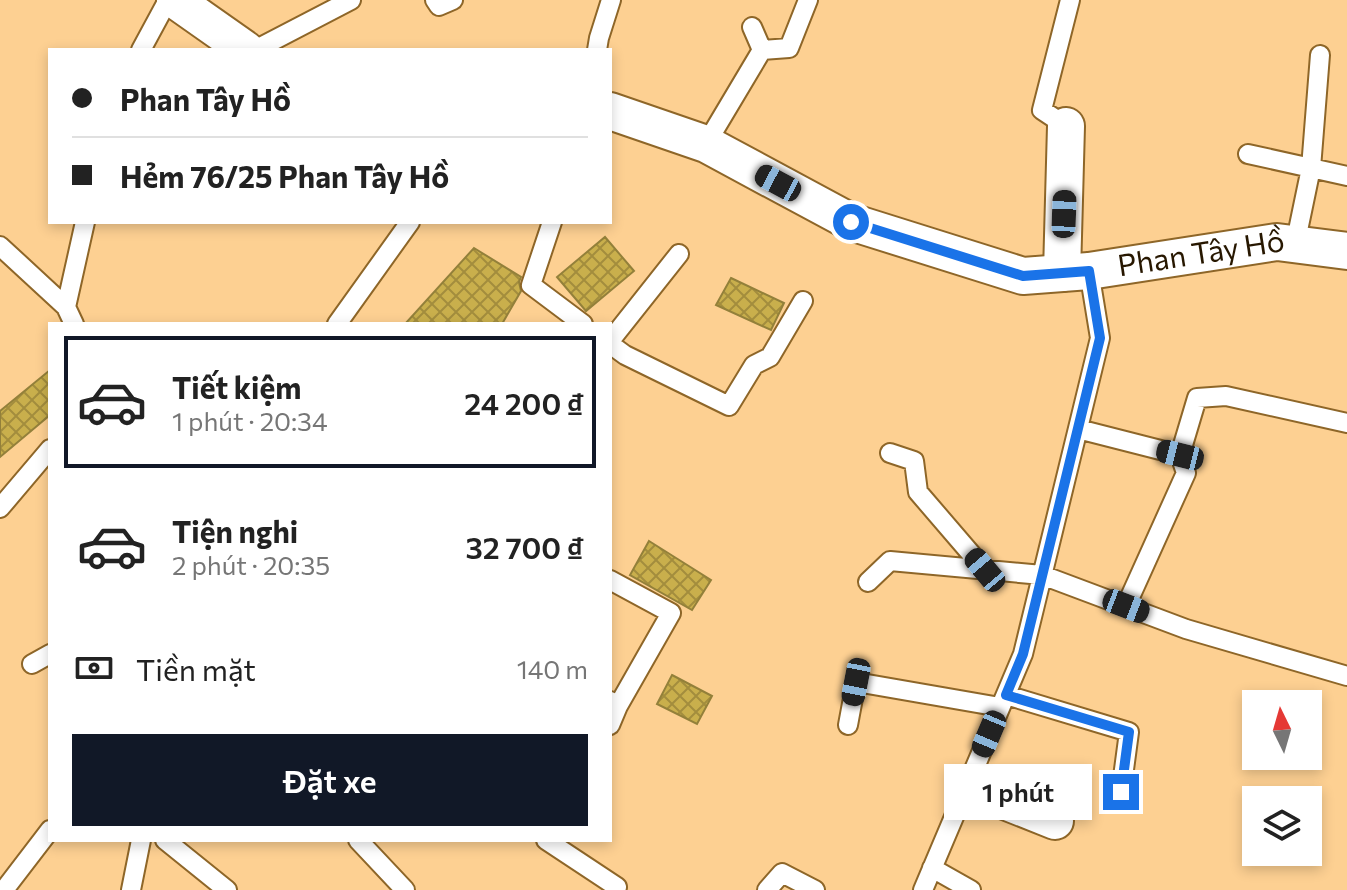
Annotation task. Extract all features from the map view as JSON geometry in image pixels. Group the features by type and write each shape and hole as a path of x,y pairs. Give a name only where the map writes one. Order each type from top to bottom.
{"street":[{"path":"175,0 243,48"},
{"name":"Phan Tây Hồ","path":"612,112 706,144 851,222 1023,276 1076,272 1277,242 1347,251"},
{"path":"1066,126 1076,272"},
{"path":"967,786 1055,821"}],"lane":[{"path":"142,48 168,0"},
{"path":"259,48 351,0"},
{"path":"435,0 439,6 453,0"},
{"path":"597,48 611,0"},
{"path":"762,50 789,48 808,0"},
{"path":"1066,126 1042,110 1070,0"},
{"path":"752,27 762,50"},
{"path":"706,144 762,50"},
{"path":"1295,245 1311,168 1320,55"},
{"path":"1248,154 1347,176"},
{"path":"70,316 85,224"},
{"path":"338,322 409,224"},
{"path":"551,224 531,285 580,322"},
{"path":"0,246 70,316"},
{"path":"612,340 679,254"},
{"path":"923,890 1023,654 1100,338 1076,272"},
{"path":"612,345 625,355 729,406 754,365 770,357 803,301"},
{"path":"1126,606 1186,473 1180,455 1197,398 1226,396 1347,423"},
{"path":"1078,429 1180,455"},
{"path":"0,508 48,451"},
{"path":"890,453 914,461 918,492 985,570"},
{"path":"868,582 890,561 1042,575 1186,629 1347,676"},
{"path":"612,581 671,613 614,703"},
{"path":"32,664 48,655"},
{"path":"848,725 856,682 1003,701 1129,732 1121,792"},
{"path":"4,886 48,832"},
{"path":"131,890 141,842"},
{"path":"167,842 227,890"},
{"path":"360,842 399,888"},
{"path":"568,846 617,887 615,890"},
{"path":"932,868 971,890"},
{"path":"767,890 782,873 815,890"}],"building":[{"path":"605,237 634,271 586,311 557,277"},
{"path":"474,248 521,277 521,291 503,322 407,322"},
{"path":"731,278 784,303 771,330 716,305"},
{"path":"48,372 48,417 0,457 0,411"},
{"path":"649,541 711,580 692,610 630,575"},
{"path":"672,675 712,696 697,724 657,704"}],"route":[{"path":"851,222 1023,276 1089,271 1100,338 1023,654 1006,695 1129,732 1121,792"}]}
